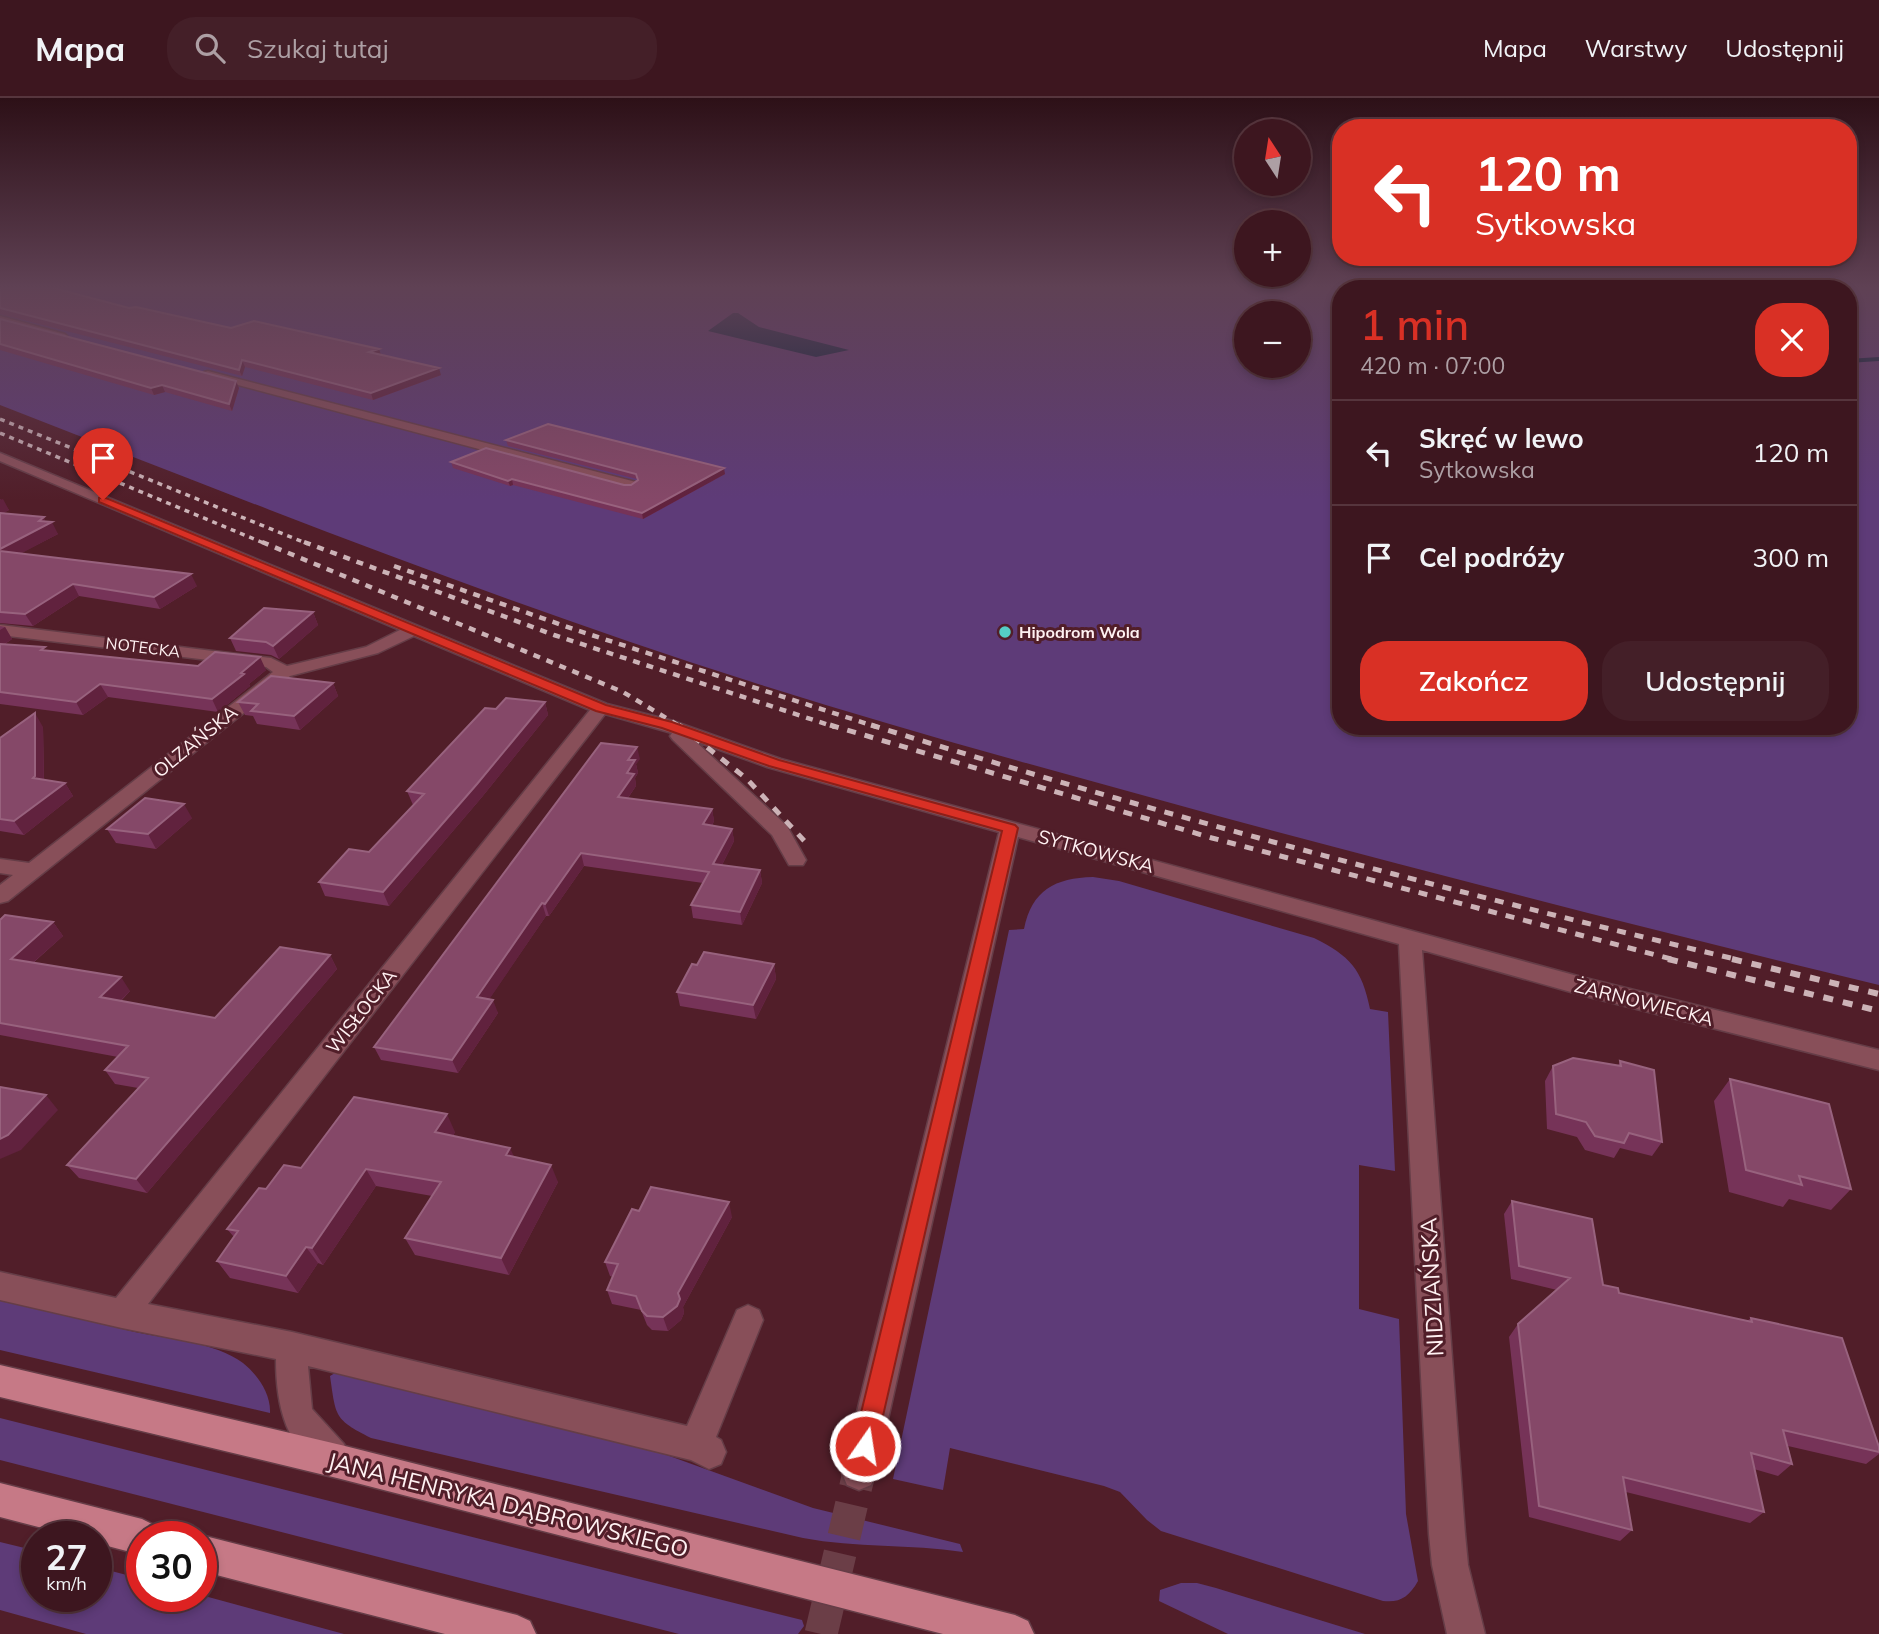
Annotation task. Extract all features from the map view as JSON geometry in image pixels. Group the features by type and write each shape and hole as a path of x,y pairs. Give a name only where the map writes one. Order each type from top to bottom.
{"main road":[{"name":"JANA HENRYKA DĄBROWSKIEGO","path":"0,1381 341,1462 1015,1634"},
{"path":"0,1500 126,1533"},
{"path":"217,1557 517,1634"}],"street":[{"path":"201,372 631,485"},
{"name":"SYTKOWSKA","path":"0,457 601,708 667,725 774,763 1410,938"},
{"name":"NOTECKA","path":"0,630 271,663 284,673"},
{"name":"OLZAŃSKA","path":"0,897 284,673 372,650 413,630"},
{"name":"WISŁOCKA","path":"122,1314 601,708"},
{"path":"667,725 780,831 796,860"},
{"path":"859,1473 1010,828"},
{"path":"0,866 32,870"},
{"name":"ŻARNOWIECKA","path":"1410,938 1585,987 1879,1060"},
{"name":"NIDZIAŃSKA","path":"1410,938 1447,1534 1450,1566 1466,1634"},
{"path":"0,1286 122,1314 292,1347 702,1448 748,1320"},
{"path":"292,1347 293,1405 297,1418 313,1440 341,1462"}],"shaded area":[{"name":"Hipodrom Wola","path":"0,357 1234,357 1234,378 1311,378 1311,357 1332,357 1332,735 1857,735 1857,357 1879,357 1879,985 1301,838 984,751 810,700 657,651 468,584 0,405"},
{"path":"1093,877 1119,881 1314,938 1337,951 1352,965 1363,984 1370,1009 1388,1012 1395,1171 1359,1165 1359,1309 1399,1319 1406,1514 1418,1581 1407,1595 1399,1600 1383,1601 1161,1531 1120,1492 1104,1486 950,1448 943,1490 893,1479 1009,930 1024,929 1033,905 1047,889 1067,880"},
{"path":"0,1297 118,1328 219,1350 243,1363 254,1373 266,1392 270,1413 0,1350"},
{"path":"335,1373 653,1450 813,1508 960,1544 963,1552 803,1538 371,1438 343,1421 339,1415 330,1376"},
{"path":"0,1418 802,1620 804,1626 798,1634 679,1634 0,1460"},
{"path":"0,1542 21,1547 21,1612 112,1612 112,1571 126,1575 126,1612 217,1612 217,1599 344,1634 86,1634 0,1610"},
{"path":"1181,1583 1197,1583 1216,1588 1365,1634 1228,1634 1159,1601 1160,1590"}],"building":[{"path":"44,357 143,357 236,381 229,404 162,385 151,388"},
{"path":"188,357 389,357 439,368 371,393 242,360 239,370"},
{"path":"548,424 724,468 642,513 512,479 508,481 451,462 486,448 624,485 631,485 638,480 636,474 506,440"},
{"path":"0,513 44,517 39,521 52,522 0,549"},
{"path":"0,551 191,574 154,597 73,584 25,614 0,612"},
{"path":"264,608 313,612 273,646 266,642 230,638"},
{"path":"0,644 198,666 215,652 260,657 241,673 244,674 212,699 100,684 76,702 0,692"},
{"path":"271,676 333,683 294,716 251,711 258,704 238,702"},
{"path":"506,698 545,702 383,892 319,882 349,849 369,852 424,794 407,791 485,708 496,709"},
{"path":"35,713 33,778 65,783 14,821 0,819 0,738"},
{"path":"601,743 637,747 628,760 635,760 627,773 634,774 618,797 712,809 703,824 732,829 713,864 760,870 740,912 691,905 709,872 581,853 545,904 542,903 477,997 493,1000 452,1060 374,1047"},
{"path":"145,798 184,804 148,834 107,829"},
{"path":"5,915 53,922 11,959 121,977 100,997 215,1018 280,947 330,955 136,1179 67,1165 148,1078 105,1070 128,1046 0,1023 0,920"},
{"path":"704,952 774,964 753,1005 677,992 692,964 697,965"},
{"path":"1573,1058 1621,1066 1620,1061 1654,1070 1662,1142 1629,1133 1624,1143 1595,1136 1586,1122 1556,1114 1553,1066"},
{"path":"1730,1079 1829,1104 1851,1189 1799,1176 1802,1185 1746,1170"},
{"path":"0,1087 46,1095 8,1135 0,1139"},
{"path":"354,1097 447,1114 435,1132 510,1148 506,1155 551,1165 501,1258 405,1238 441,1182 366,1169 312,1248 306,1247 286,1276 217,1261 238,1231 227,1229 259,1188 266,1189 284,1165 301,1168"},
{"path":"651,1187 729,1202 678,1293 680,1299 677,1306 663,1317 647,1316 636,1296 607,1290 618,1264 605,1262 632,1209 639,1211"},
{"path":"1512,1201 1592,1219 1603,1285 1618,1288 1619,1293 1752,1322 1751,1318 1842,1338 1879,1452 1783,1430 1792,1464 1751,1453 1764,1512 1623,1477 1632,1530 1539,1506 1518,1324 1570,1278 1519,1266"}],"waterway":[{"path":"1857,360 1879,359"}],"tunnel":[{"path":"821,1634 859,1473"}],"railway":[{"path":"0,419 308,544"},
{"path":"0,433 266,544"},
{"path":"262,542 623,692 681,727"},
{"path":"304,542 554,635 835,727"},
{"path":"394,566 576,630 877,727"},
{"path":"679,725 747,779 809,846"},
{"path":"830,725 1212,838 1675,960"},
{"path":"871,725 1086,790 1303,850 1739,960"},
{"path":"1668,959 1879,1011"},
{"path":"1732,959 1879,994"}],"place":[{"name":"Hipodrom Wola","path":"1005,632"}],"route":[{"path":"103,500 601,708 667,725 774,763 1010,828 865,1446"}]}
